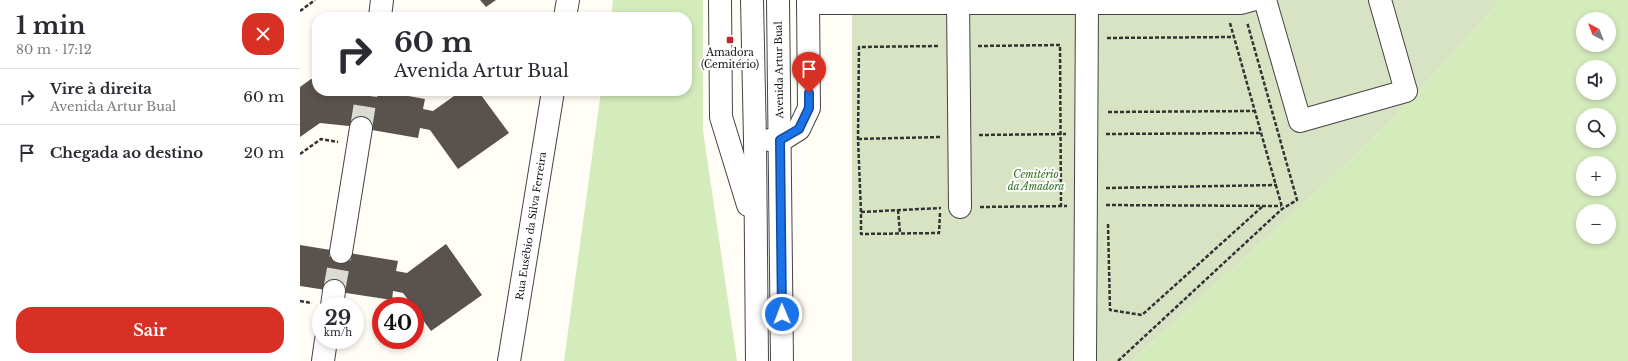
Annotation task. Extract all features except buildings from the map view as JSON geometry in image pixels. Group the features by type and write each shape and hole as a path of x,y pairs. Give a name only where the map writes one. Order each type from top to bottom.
{"street":[{"path":"381,12 382,0"},
{"path":"566,12 568,0"},
{"path":"720,0 721,117 755,226"},
{"path":"752,0 757,361"},
{"name":"Avenida Artur Bual","path":"778,0 782,361"},
{"path":"1265,0 1300,121 1406,91 1380,0"},
{"path":"721,117 755,140 780,140 799,129 809,108 808,2 1239,2"},
{"path":"950,208 959,136 958,2"},
{"path":"1085,361 1093,194 1086,133 1087,2"},
{"name":"Rua Eusébio da Silva Ferreira","path":"509,361 552,96"},
{"path":"341,252 360,136"},
{"path":"323,361 325,349"}],"path":[{"path":"300,11 315,0"},
{"path":"1239,2 1234,37 1282,207"},
{"path":"1118,361 1282,207 1297,200 1239,2"},
{"path":"1087,38 1234,37"},
{"path":"1109,38 1109,45"},
{"path":"1108,104 1108,119"},
{"path":"1108,112 1255,111"},
{"path":"1108,126 1108,141"},
{"path":"858,139 1086,133 1262,133"},
{"path":"300,154 321,139 360,136"},
{"path":"1093,194 1107,180"},
{"path":"950,208 939,233 861,234 861,212 950,208 1093,194 1277,186"},
{"path":"1093,194 1108,205 1282,207"},
{"path":"1093,194 1107,194"},
{"path":"1107,200 1108,213"},
{"path":"1108,220 1110,310 1142,315 1263,206"},
{"path":"898,210 900,233"}],"green space":[{"path":"613,0 703,0 703,131 737,361 564,361 600,96 692,96 692,12 612,12"},
{"name":"Cemitério da Amadora","path":"852,0 1501,0 1400,112 1308,200 1132,361 852,361"},
{"path":"1501,0 1628,0 1628,361 1132,361 1308,200 1400,112"}],"tunnel":[{"path":"361,128 366,96"},
{"path":"334,291 341,252"}],"place":[{"name":"Amadora (Cemitério)","path":"730,40"}],"route":[{"path":"782,314 780,140 799,129 809,108 809,93"}]}
